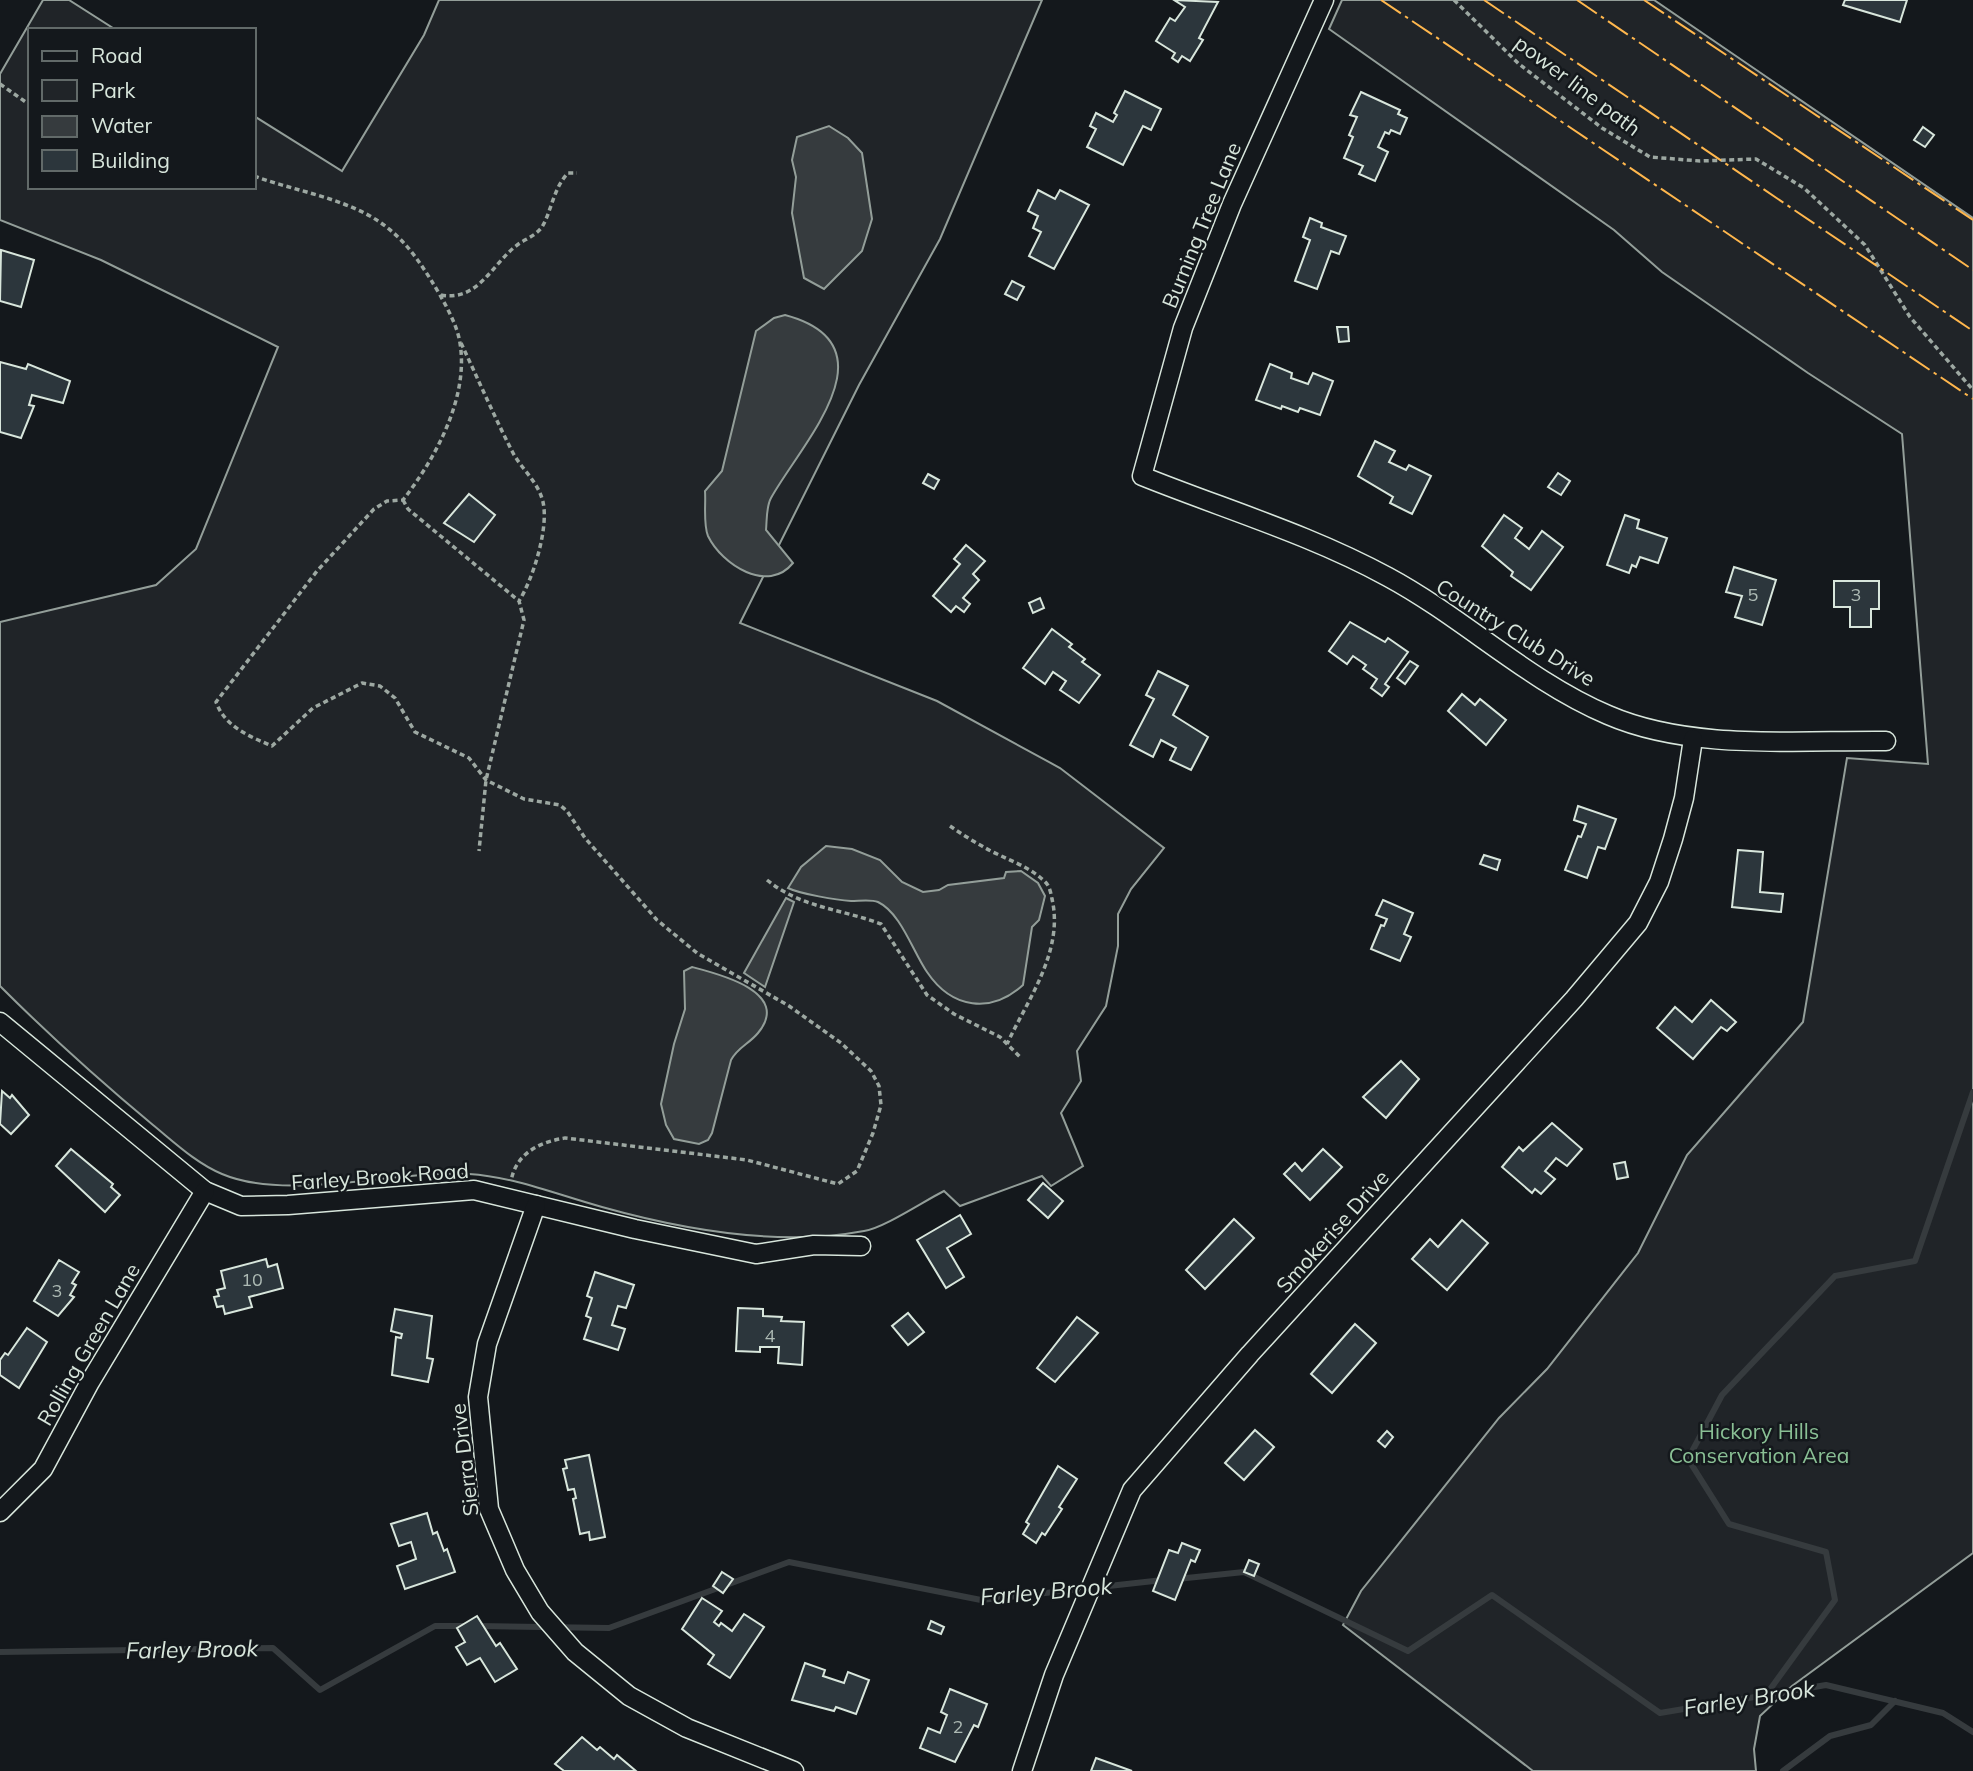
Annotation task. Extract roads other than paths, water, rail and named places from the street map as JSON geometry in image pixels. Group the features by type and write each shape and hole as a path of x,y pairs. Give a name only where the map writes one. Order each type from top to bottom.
{"street":[{"name":"Burning Tree Lane","path":"1142,476 1183,328 1232,204 1324,0"},
{"name":"Country Club Drive","path":"1142,476 1321,544 1389,577 1538,677 1609,716 1693,739 1886,741"},
{"name":"Smokerise Drive","path":"1022,1771 1054,1675 1132,1490 1259,1344 1574,999 1638,923 1659,882 1673,839 1684,798 1693,739"},
{"name":"Farley Brook Road","path":"0,1022 205,1191 242,1206 474,1190 756,1254 814,1245 861,1246"},
{"name":"Rolling Green Lane","path":"0,1512 43,1469 90,1382 205,1191"},
{"name":"Sierra Drive","path":"536,1205 487,1344 478,1397 489,1509 515,1570 540,1612 575,1653 629,1696 687,1728 794,1771"}],"water":[{"path":"829,126 848,138 862,153 872,219 862,251 824,289 804,278 792,213 796,177 792,160 797,137"},
{"path":"785,315 818,329 835,349 838,372 831,398 818,425 768,505 766,530 793,563 783,572 759,576 734,565 715,547 708,536 705,491 722,471 756,331 774,318"},
{"path":"826,846 852,849 880,860 902,882 923,892 939,890 948,885 1004,878 1006,872 1021,871 1038,883 1045,896 1039,920 1032,927 1023,985 998,1000 972,1003 960,1000 948,994 927,972 900,924 886,907 868,900 828,898 788,888 801,867"},
{"path":"786,898 794,902 765,987 744,973"},
{"path":"692,967 718,974 748,987 766,1006 766,1019 758,1033 731,1060 712,1133 708,1140 699,1144 674,1139 666,1125 661,1104 685,1009 684,971"}],"waterway":[{"path":"1766,1695 1835,1600 1826,1552 1729,1524 1688,1459 1722,1395 1835,1276 1915,1261 1973,1092"},
{"name":"Farley Brook","path":"477,1626 609,1628 789,1562 981,1600 1163,1580"},
{"name":"Farley Brook","path":"1177,1579 1244,1572 1408,1651 1492,1595 1660,1713 1826,1685 1943,1713 1973,1732"},
{"name":"Farley Brook","path":"0,1652 273,1648 320,1690 435,1626 466,1626"},
{"path":"1783,1771 1830,1736 1871,1725 1895,1701"}],"park label":[{"name":"Hickory Hills Conservation Area","path":"1759,1443"}]}
